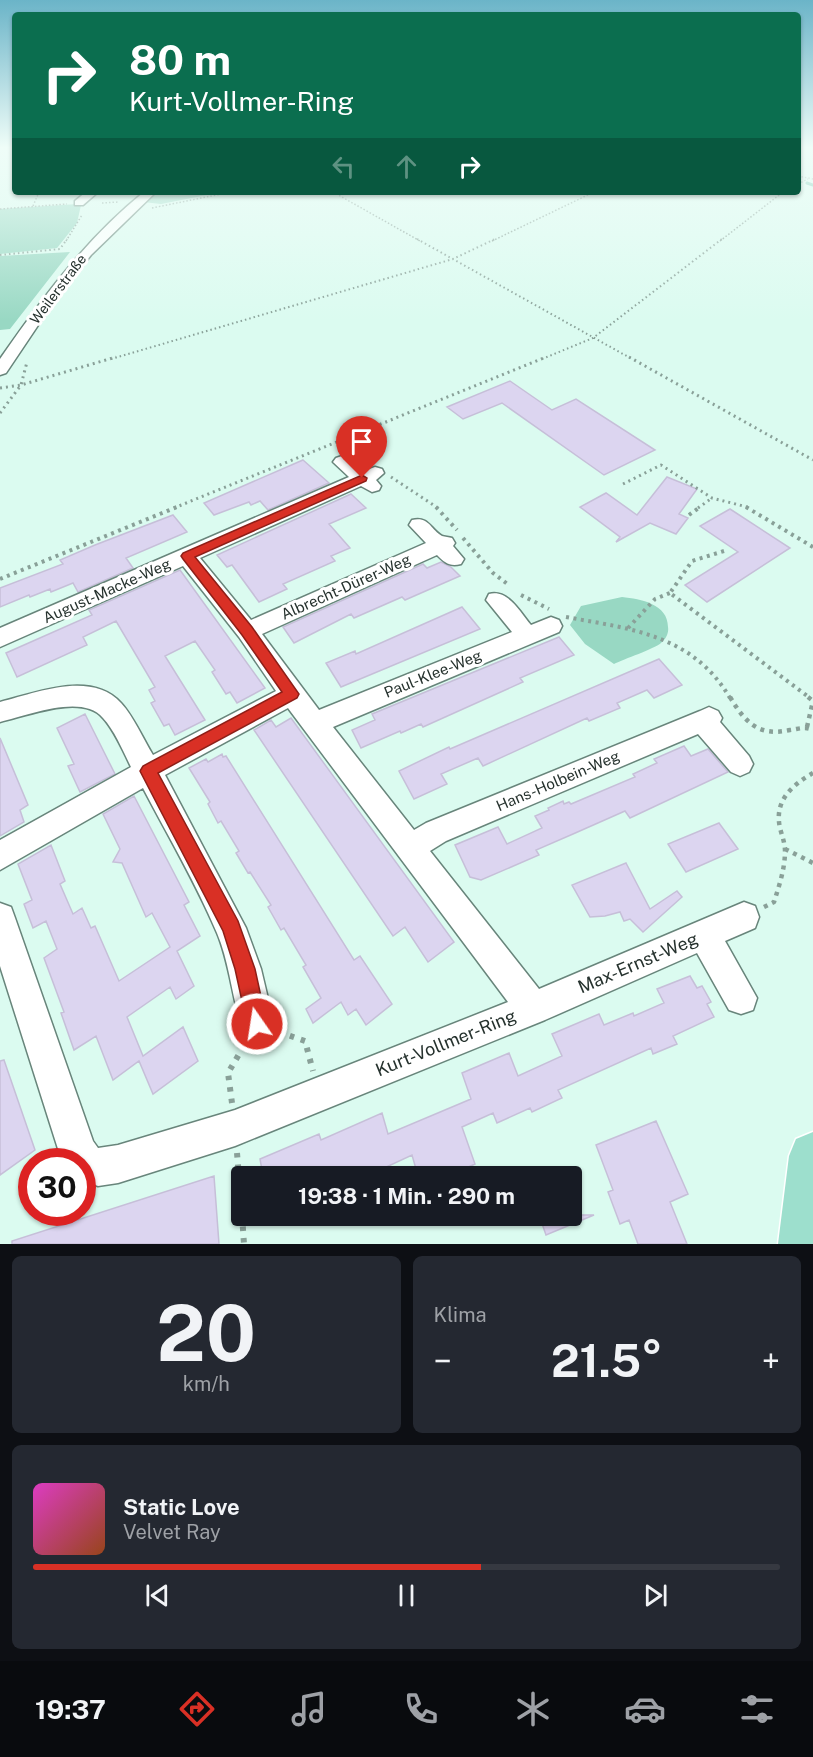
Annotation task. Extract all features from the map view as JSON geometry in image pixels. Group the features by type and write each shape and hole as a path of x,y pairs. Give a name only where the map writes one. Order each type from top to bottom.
{"main road":[{"path":"803,1244 813,1156"}],"street":[{"name":"Weilerstraße","path":"0,370 62,279 93,243 134,205"},
{"path":"187,556 374,478 343,454"},
{"name":"Albrecht-Dürer-Weg","path":"247,631 446,549 419,525"},
{"name":"August-Macke-Weg","path":"0,638 187,556 247,631 292,694"},
{"path":"497,600 528,636"},
{"name":"Paul-Klee-Weg","path":"315,724 349,708 528,636 557,618"},
{"path":"0,856 148,771 292,694"},
{"name":"Kurt-Vollmer-Ring","path":"0,918 78,1152 85,1162 98,1167 118,1164 235,1128 532,1008 292,694"},
{"path":"0,712 56,698 79,696 95,698 112,710 148,771 231,928 245,969 257,1024"},
{"name":"Hans-Holbein-Weg","path":"410,848 436,832 706,720 740,764"},
{"name":"Max-Ernst-Weg","path":"532,1008 744,917"},
{"path":"704,935 741,998"}],"path":[{"path":"0,255 60,249 80,223 83,205"},
{"path":"139,205 152,208 167,205"},
{"path":"356,205 813,460"},
{"path":"0,388 21,385 453,259 567,205"},
{"path":"0,579 593,338 766,205"},
{"path":"149,213 152,208"},
{"path":"0,412 21,385 27,359"},
{"path":"336,441 343,454"},
{"path":"623,484 661,465 712,498 750,508 813,547"},
{"path":"374,478 416,491 446,514 493,573 524,597 557,618 628,628 672,642 719,679 742,718 754,727 777,733 807,727 813,730"},
{"path":"689,515 712,498"},
{"path":"628,628 655,598 670,593 692,561 724,551"},
{"path":"670,593 813,701 807,727"},
{"path":"744,917 774,902 783,869 785,849 780,826 779,804 793,784 813,773"},
{"path":"785,849 813,863"},
{"path":"238,1166 228,1073 257,1024 305,1041 319,1094"},
{"path":"243,1226 244,1244"}],"green space":[{"path":"81,205 77,223 57,248 0,254 0,209"},
{"path":"70,252 10,329 0,330 0,256"},
{"path":"622,597 645,601 658,608 667,619 668,631 664,640 657,645 614,664 585,644 570,625 581,606"}],"building":[{"path":"510,381 552,410 576,399 655,450 604,475 502,403 463,419 447,407"},
{"path":"303,460 329,483 268,510 260,501 251,505 249,502 214,515 204,503"},
{"path":"667,477 697,489 679,514 688,518 676,534 650,523 616,542 620,537 580,507 606,493 637,515"},
{"path":"351,494 366,508 329,524 350,548 331,556 335,561 283,584 287,589 259,602 232,565 227,567 217,555"},
{"path":"730,509 790,548 707,602 685,585 738,552 700,526"},
{"path":"173,515 187,532 126,558 133,568 78,592 73,583 51,592 50,589 30,597 29,595 0,607 0,588 63,564 60,560 95,545"},
{"path":"441,562 451,567 460,576 405,600 402,597 354,618 351,614 294,643 283,627 423,564 427,568"},
{"path":"180,570 265,688 237,703 230,692 226,694 212,672 215,670 195,641 165,656 205,720 175,735 169,724 164,726 151,703 155,701 149,690 155,687 116,621 83,637 87,645 17,677 6,653 92,615 89,610"},
{"path":"462,607 480,629 341,687 326,663 355,651 356,654"},
{"path":"559,637 574,655 520,678 523,682 423,727 421,724 401,733 400,731 361,748 352,730 375,720 372,714"},
{"path":"659,659 682,685 654,698 647,690 617,703 620,708 589,721 587,718 483,766 478,758 441,774 447,784 414,799 399,771 449,747 450,749"},
{"path":"85,714 115,774 80,792 68,766 74,764 57,728"},
{"path":"291,718 454,942 428,962 405,927 393,936 254,730 271,720 276,727"},
{"path":"0,738 28,805 20,810 24,822 0,836"},
{"path":"684,746 691,756 708,749 728,772 630,818 625,811 536,850 539,855 481,880 470,877 455,845 498,827 507,844 542,828 535,816 549,810 548,808 563,801 564,804 569,802 571,804 635,777 633,774 657,763 654,759"},
{"path":"222,754 223,757 226,756 354,960 360,956 392,1004 366,1025 356,1009 348,1015 341,1002 313,1023 306,1009 321,998 303,967 306,965 284,928 281,930 268,907 271,905 236,853 239,851 221,821 218,823 208,804 210,802 189,768 206,759 208,762"},
{"path":"134,796 189,902 184,905 200,936 177,951 194,986 176,999 170,987 127,1017 143,1056 183,1027 198,1061 153,1094 139,1061 113,1080 96,1036 74,1050 61,1013 64,1012 44,958 57,949 46,921 33,928 24,904 32,900 18,864 51,845 65,881 60,884 73,914 82,908 91,928 95,926 119,981 170,947 152,913 146,917 122,863 113,862 120,849 103,814"},
{"path":"719,823 738,849 686,872 668,844"},
{"path":"626,863 650,909 677,891 682,897 643,932 630,919 624,921 620,912 590,917 572,885"},
{"path":"690,976 697,988 702,986 711,1002 707,1004 714,1017 673,1036 677,1044 653,1054 651,1048 558,1090 562,1098 532,1112 530,1108 497,1123 493,1113 462,1127 475,1164 471,1166 415,1166 412,1155 388,1166 261,1166 260,1159 319,1134 321,1140 382,1113 388,1134 471,1099 462,1073 509,1053 518,1076 562,1056 552,1034 599,1014 604,1025 633,1013 634,1016 664,1003 657,989"},
{"path":"4,1060 34,1148 18,1148 18,1162 0,1175 0,1061"},
{"path":"656,1121 688,1194 670,1202 687,1244 638,1244 629,1220 620,1224 608,1192 613,1190 596,1145"},
{"path":"214,1176 219,1244 12,1244 12,1241 59,1226 96,1226 96,1214"},
{"path":"582,1215 594,1215 582,1220"},
{"path":"543,1226 568,1226 546,1235"}],"route":[{"path":"257,1024 245,969 231,928 148,771 292,694 247,631 187,556 362,478"}]}
